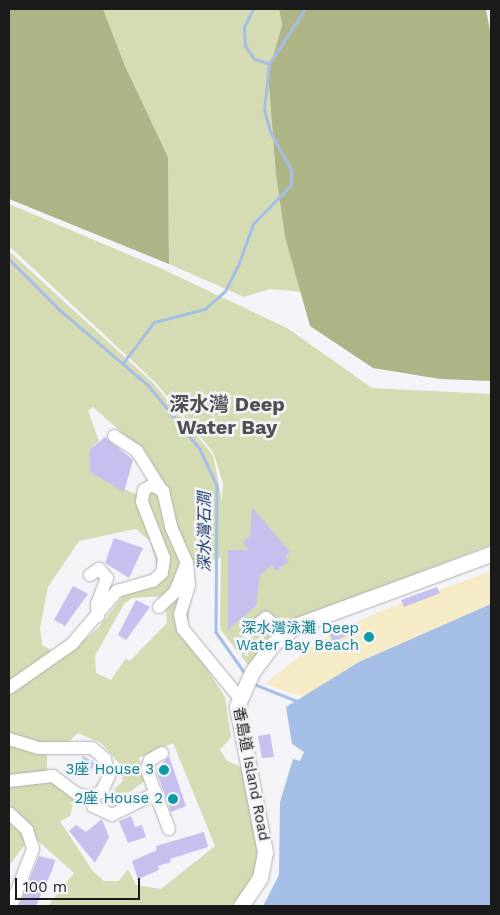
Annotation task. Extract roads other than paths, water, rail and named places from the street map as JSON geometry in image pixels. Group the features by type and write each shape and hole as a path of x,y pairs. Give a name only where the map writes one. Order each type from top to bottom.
{"main road":[{"path":"284,633 491,554"},
{"name":"香島道 Island Road","path":"241,906 260,878 265,852 238,696 284,633"}],"street":[{"path":"114,436 137,451 160,488 187,563 189,585 180,614 182,629 238,696"},
{"path":"9,688 58,657 98,617 117,591 153,581 164,570 163,555 142,502 146,487 160,488"},
{"path":"159,607 175,592 187,563"},
{"path":"90,575 99,569 107,578 97,604 98,617"},
{"path":"248,632 266,618 284,633"},
{"path":"9,739 38,748 86,747 97,751 105,759 109,776 102,791 90,797 77,794 53,776 9,782"},
{"path":"162,753 152,758 147,766 169,829"},
{"path":"90,797 93,806 112,815 156,793"},
{"path":"9,813 28,830 32,849 13,901"}],"water":[{"path":"491,604 491,906 263,906 279,875 280,802 293,759 300,761 304,752 292,744 286,707 359,662"}],"waterway":[{"path":"123,363 154,322 205,309 225,291 238,266 253,224 291,185 291,170 270,132 264,110 269,64 254,59 245,46 244,27 253,9"},
{"path":"269,64 305,9"},
{"name":"深水灣石澗","path":"9,259 61,311 149,386 200,449 217,485 216,632 244,672"},
{"path":"254,684 297,701"}],"place":[{"name":"深水灣泳灘 Deep Water Bay Beach","path":"369,637"},
{"name":"3座 House 3","path":"164,770"},
{"name":"2座 House 2","path":"173,799"}],"district":[{"name":"深水灣 Deep Water Bay","path":"227,416"}]}
